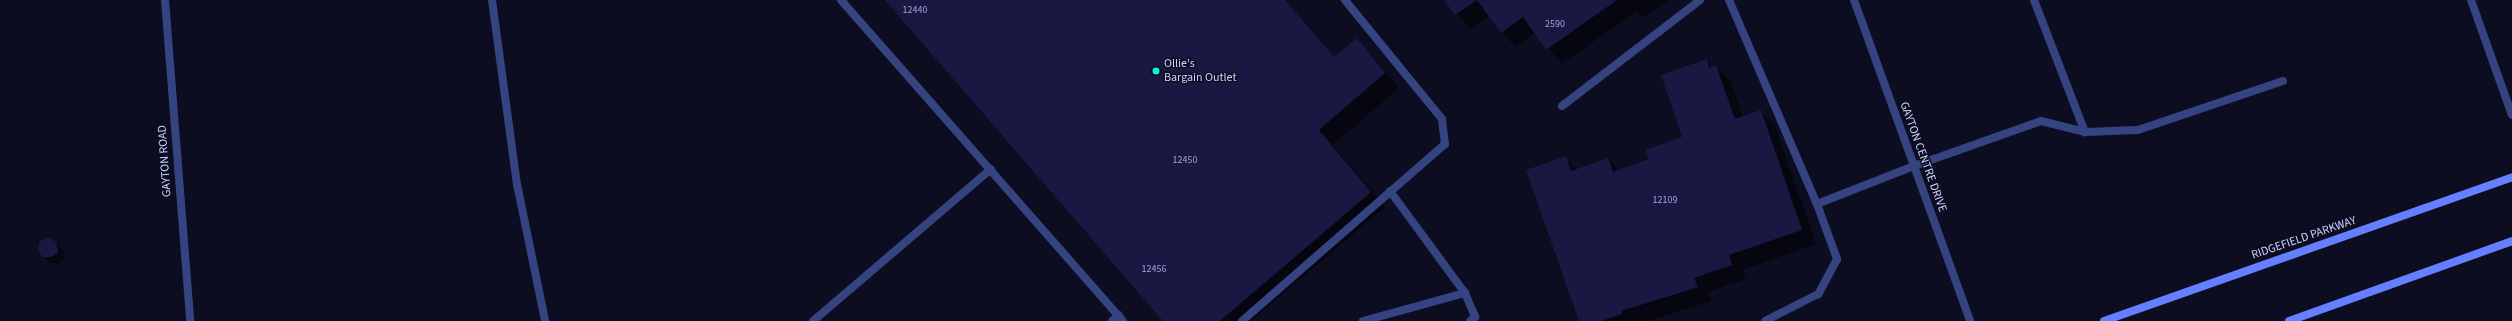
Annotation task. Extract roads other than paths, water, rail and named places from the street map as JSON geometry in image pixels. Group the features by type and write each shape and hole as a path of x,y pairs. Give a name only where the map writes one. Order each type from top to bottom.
{"main road":[{"name":"RIDGEFIELD PARKWAY","path":"2104,321 2512,178"},
{"path":"2289,321 2512,241"}],"street":[{"name":"GAYTON ROAD","path":"165,0 190,321"},
{"path":"492,0 517,184 544,321"},
{"path":"841,0 1121,318 1112,321"},
{"path":"1242,321 1444,144 1442,119 1345,0"},
{"path":"1562,106 1700,0"},
{"path":"1728,0 1817,204 1837,259 1818,294 1765,321"},
{"name":"GAYTON CENTRE DRIVE","path":"1854,0 1970,321"},
{"path":"2034,0 2085,132"},
{"path":"2471,0 2512,115"},
{"path":"1817,204 1914,166 2041,121 2085,132 2138,130 2283,81"},
{"path":"813,321 991,169"},
{"path":"1390,191 1465,293 1474,320"},
{"path":"1363,321 1465,293"}],"place":[{"name":"Ollie's Bargain Outlet","path":"1156,71"}]}
